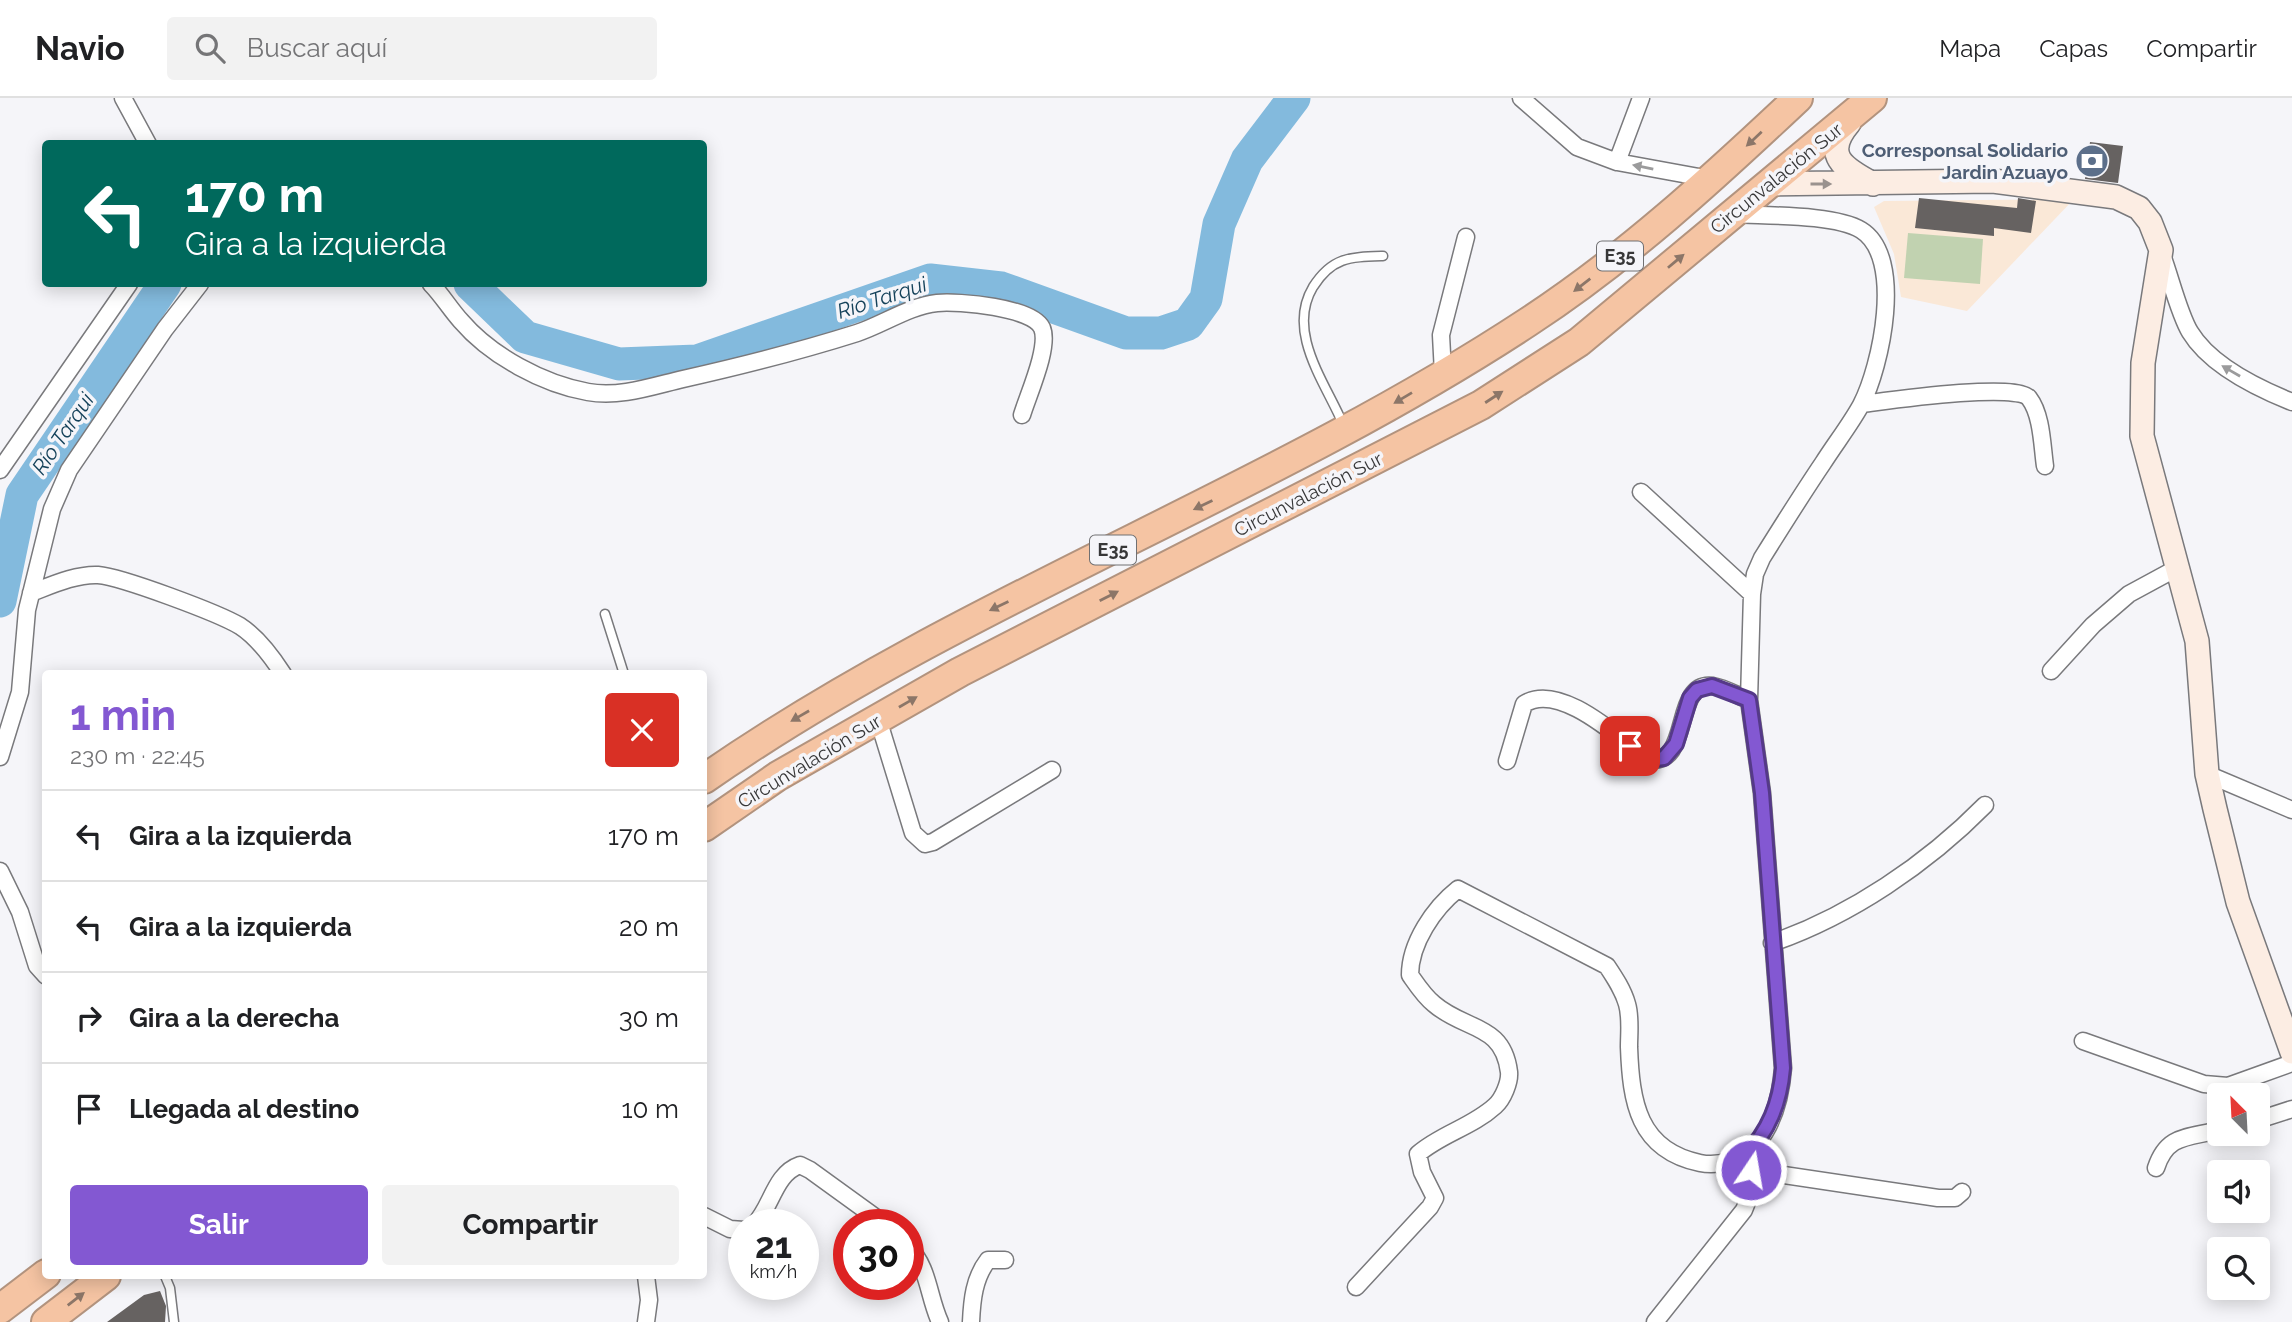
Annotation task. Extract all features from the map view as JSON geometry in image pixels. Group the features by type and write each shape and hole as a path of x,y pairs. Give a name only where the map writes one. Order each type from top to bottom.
{"highway":[{"name":"Circunvalación Sur","path":"707,777 761,739 939,635 1242,486 1346,430 1574,292 1647,235 1798,98"},
{"name":"Circunvalación Sur","path":"707,825 778,776 960,673 1481,405 1579,342 1865,104"},
{"path":"0,1310 42,1277"},
{"path":"46,1322 102,1279"}],"street":[{"path":"123,98 146,140"},
{"path":"1521,98 1577,147 1617,162 1710,179"},
{"path":"1617,162 1641,98"},
{"path":"1865,104 1836,138 1835,146 1843,165 1873,184"},
{"path":"1768,184 1993,181 2116,197 2139,208 2150,222 2189,332 2221,365 2268,393 2292,401"},
{"path":"1655,1322 1744,1210 1752,1191 1747,1163 1780,1097 1783,1068 1762,793 1749,700 1752,594 1755,574 1762,558 1862,404 1878,357 1885,307 1885,268 1876,245 1861,230 1833,220 1732,214"},
{"path":"1443,373 1441,335 1466,237"},
{"path":"2161,250 2143,363 2142,436 2197,640 2207,774 2238,902 2292,1052"},
{"path":"0,470 127,287"},
{"path":"0,757 20,692 24,634 52,509 69,470 165,329 198,287"},
{"path":"433,287 461,321 488,348 562,386 591,393 618,393 737,367 860,332 911,310 937,303 1010,310 1034,318 1042,328 1044,344 1022,415"},
{"path":"1862,404 1973,392 2024,393 2030,399 2037,415 2045,466"},
{"path":"1641,492 1752,594"},
{"path":"2051,671 2093,625 2129,594 2177,568"},
{"path":"32,593 65,580 98,575 124,582 241,627 258,642 280,670"},
{"path":"1507,761 1524,704 1533,698 1548,698 1577,707 1648,760 1655,761 1664,758 1676,744 1690,698 1697,690 1712,686 1749,700"},
{"path":"878,719 914,833 925,844 933,842 1052,770"},
{"path":"2207,774 2292,810"},
{"path":"1772,943 1808,930 1887,884 1958,832 1985,805"},
{"path":"0,871 20,912 37,967 42,972"},
{"path":"1356,1287 1430,1207 1435,1198 1422,1172 1418,1154 1431,1142 1486,1114 1499,1103 1510,1079 1507,1054 1498,1040 1435,1005 1410,975 1410,957 1433,916 1458,888 1607,966 1619,983 1628,1006 1636,1109 1654,1140 1676,1158 1710,1165 1747,1163 1938,1198 1955,1198 1962,1192"},
{"path":"2082,1041 2204,1084 2228,1086 2292,1063"},
{"path":"2270,1116 2292,1109"},
{"path":"2156,1168 2161,1153 2170,1143 2207,1133"},
{"path":"763,1209 781,1179 800,1165 864,1209"},
{"path":"707,1218 728,1228"},
{"path":"971,1322 974,1292 981,1269 988,1261 1005,1260"},
{"path":"924,1269 928,1290 940,1322"},
{"path":"646,1279 649,1300 646,1322"}],"lane":[{"path":"1346,430 1312,359 1303,324 1304,302 1317,281 1336,262 1349,257 1383,256"},
{"path":"605,614 623,670"},
{"path":"166,1279 174,1322"}],"shaded area":[{"path":"2074,199 1967,311 1901,297 1894,254 1874,207 1884,201"}],"green space":[{"path":"1908,233 1983,239 1980,284 1904,278"}],"building":[{"path":"2090,142 2123,146 2118,183 2085,179"},
{"path":"1919,198 2017,208 2018,198 2036,201 2031,233 1994,228 1994,236 1915,228"},
{"path":"160,1291 166,1306 165,1322 107,1322 144,1295"}],"waterway":[{"name":"Río Tarqui","path":"473,287 525,337 619,364 697,361 930,280 1001,288 1126,333 1161,333 1188,324 1206,299 1219,224 1247,160 1294,98"},
{"name":"Río Tarqui","path":"0,601 22,495 163,287"}],"place":[{"name":"Corresponsal Solidario Jardin Azuayo","path":"2092,161"}],"route":[{"path":"1630,746 1648,760 1664,758 1676,744 1690,698 1702,687 1712,686 1749,700 1762,793 1777,1022 1783,1068 1780,1097 1759,1141 1744,1157 1751,1170"}]}
